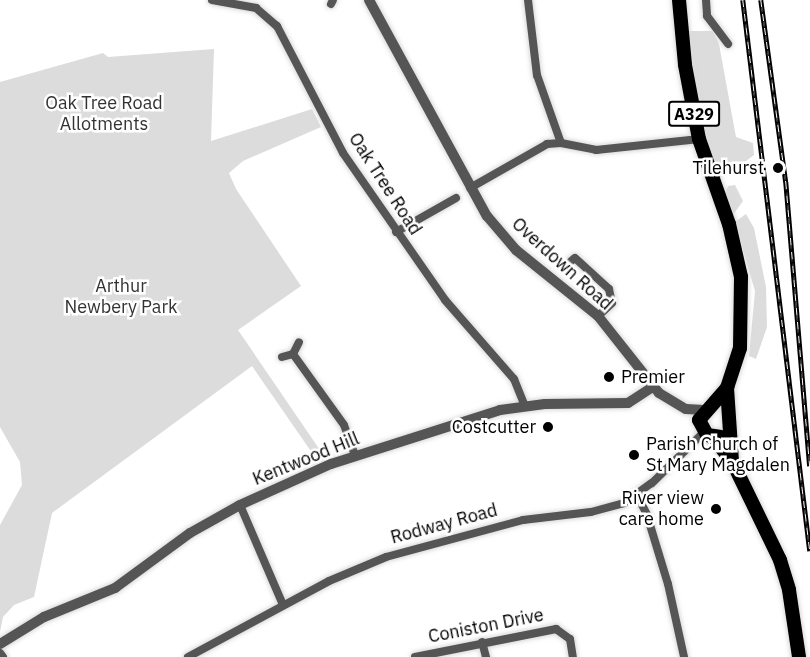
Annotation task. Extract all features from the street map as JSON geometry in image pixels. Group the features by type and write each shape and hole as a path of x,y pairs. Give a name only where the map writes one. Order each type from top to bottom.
{"main road":[{"name":"A329","path":"679,0 685,65 699,139 729,224 741,277 740,348 727,388 732,461"},
{"name":"A329","path":"706,408 727,388"},
{"path":"720,407 730,422 723,436 706,431 706,408 720,407"},
{"name":"A329","path":"706,431 732,461 780,560 789,590 799,657"}],"street":[{"name":"Oak Tree Road","path":"212,0 256,8 277,26 343,153 445,300 514,379 525,406"},
{"name":"Overdown Road","path":"369,0 487,216 516,250 598,316 653,387 686,409 706,431"},
{"path":"528,0 537,75 561,143"},
{"path":"706,0 707,16 728,44"},
{"path":"470,188 547,144 561,143 596,150 699,139"},
{"path":"396,232 456,198"},
{"path":"570,262 575,258 609,289 612,303 598,316"},
{"path":"282,357 293,354 299,342"},
{"path":"293,354 344,425 355,456"},
{"name":"Kentwood Hill","path":"0,644 44,617 115,588 190,533 240,505 355,456 453,423 525,406 628,403 653,387"},
{"path":"686,409 706,408"},
{"name":"Rodway Road","path":"188,657 283,605 377,561 450,537 523,520 609,508 637,495 706,431"},
{"path":"637,495 648,515 668,584 684,657"},
{"path":"240,505 283,605"},
{"name":"Coniston Drive","path":"416,657 556,629 563,631 570,639 573,657"},
{"path":"483,642 486,657"},
{"path":"0,652 3,657"}],"green space":[{"path":"689,31 713,31 719,44 736,137 753,143 754,155 738,167 740,171 719,178 700,132"},
{"name":"Arthur Newbery Park","path":"214,49 211,141 312,109 321,127 243,161 229,173 236,189 301,286 238,330 324,456 317,460 252,366 52,513 34,597 14,605 3,617 0,632 0,525 22,485 20,462 0,427 0,82 103,53 108,57"},
{"path":"735,185 743,201 733,215 725,193 728,186"},
{"path":"746,214 754,228 766,287 767,327 756,359 749,356 755,291 735,222"}],"railway":[{"path":"743,0 810,551"},
{"path":"761,0 786,182 810,466"}],"place":[{"name":"Tilehurst","path":"778,168"},
{"name":"Premier","path":"609,377"},
{"name":"Costcutter","path":"548,427"},
{"name":"Parish Church of St Mary Magdalen","path":"634,455"},
{"name":"River view care home","path":"716,509"}],"park label":[{"name":"Oak Tree Road Allotments","path":"104,114"}]}
